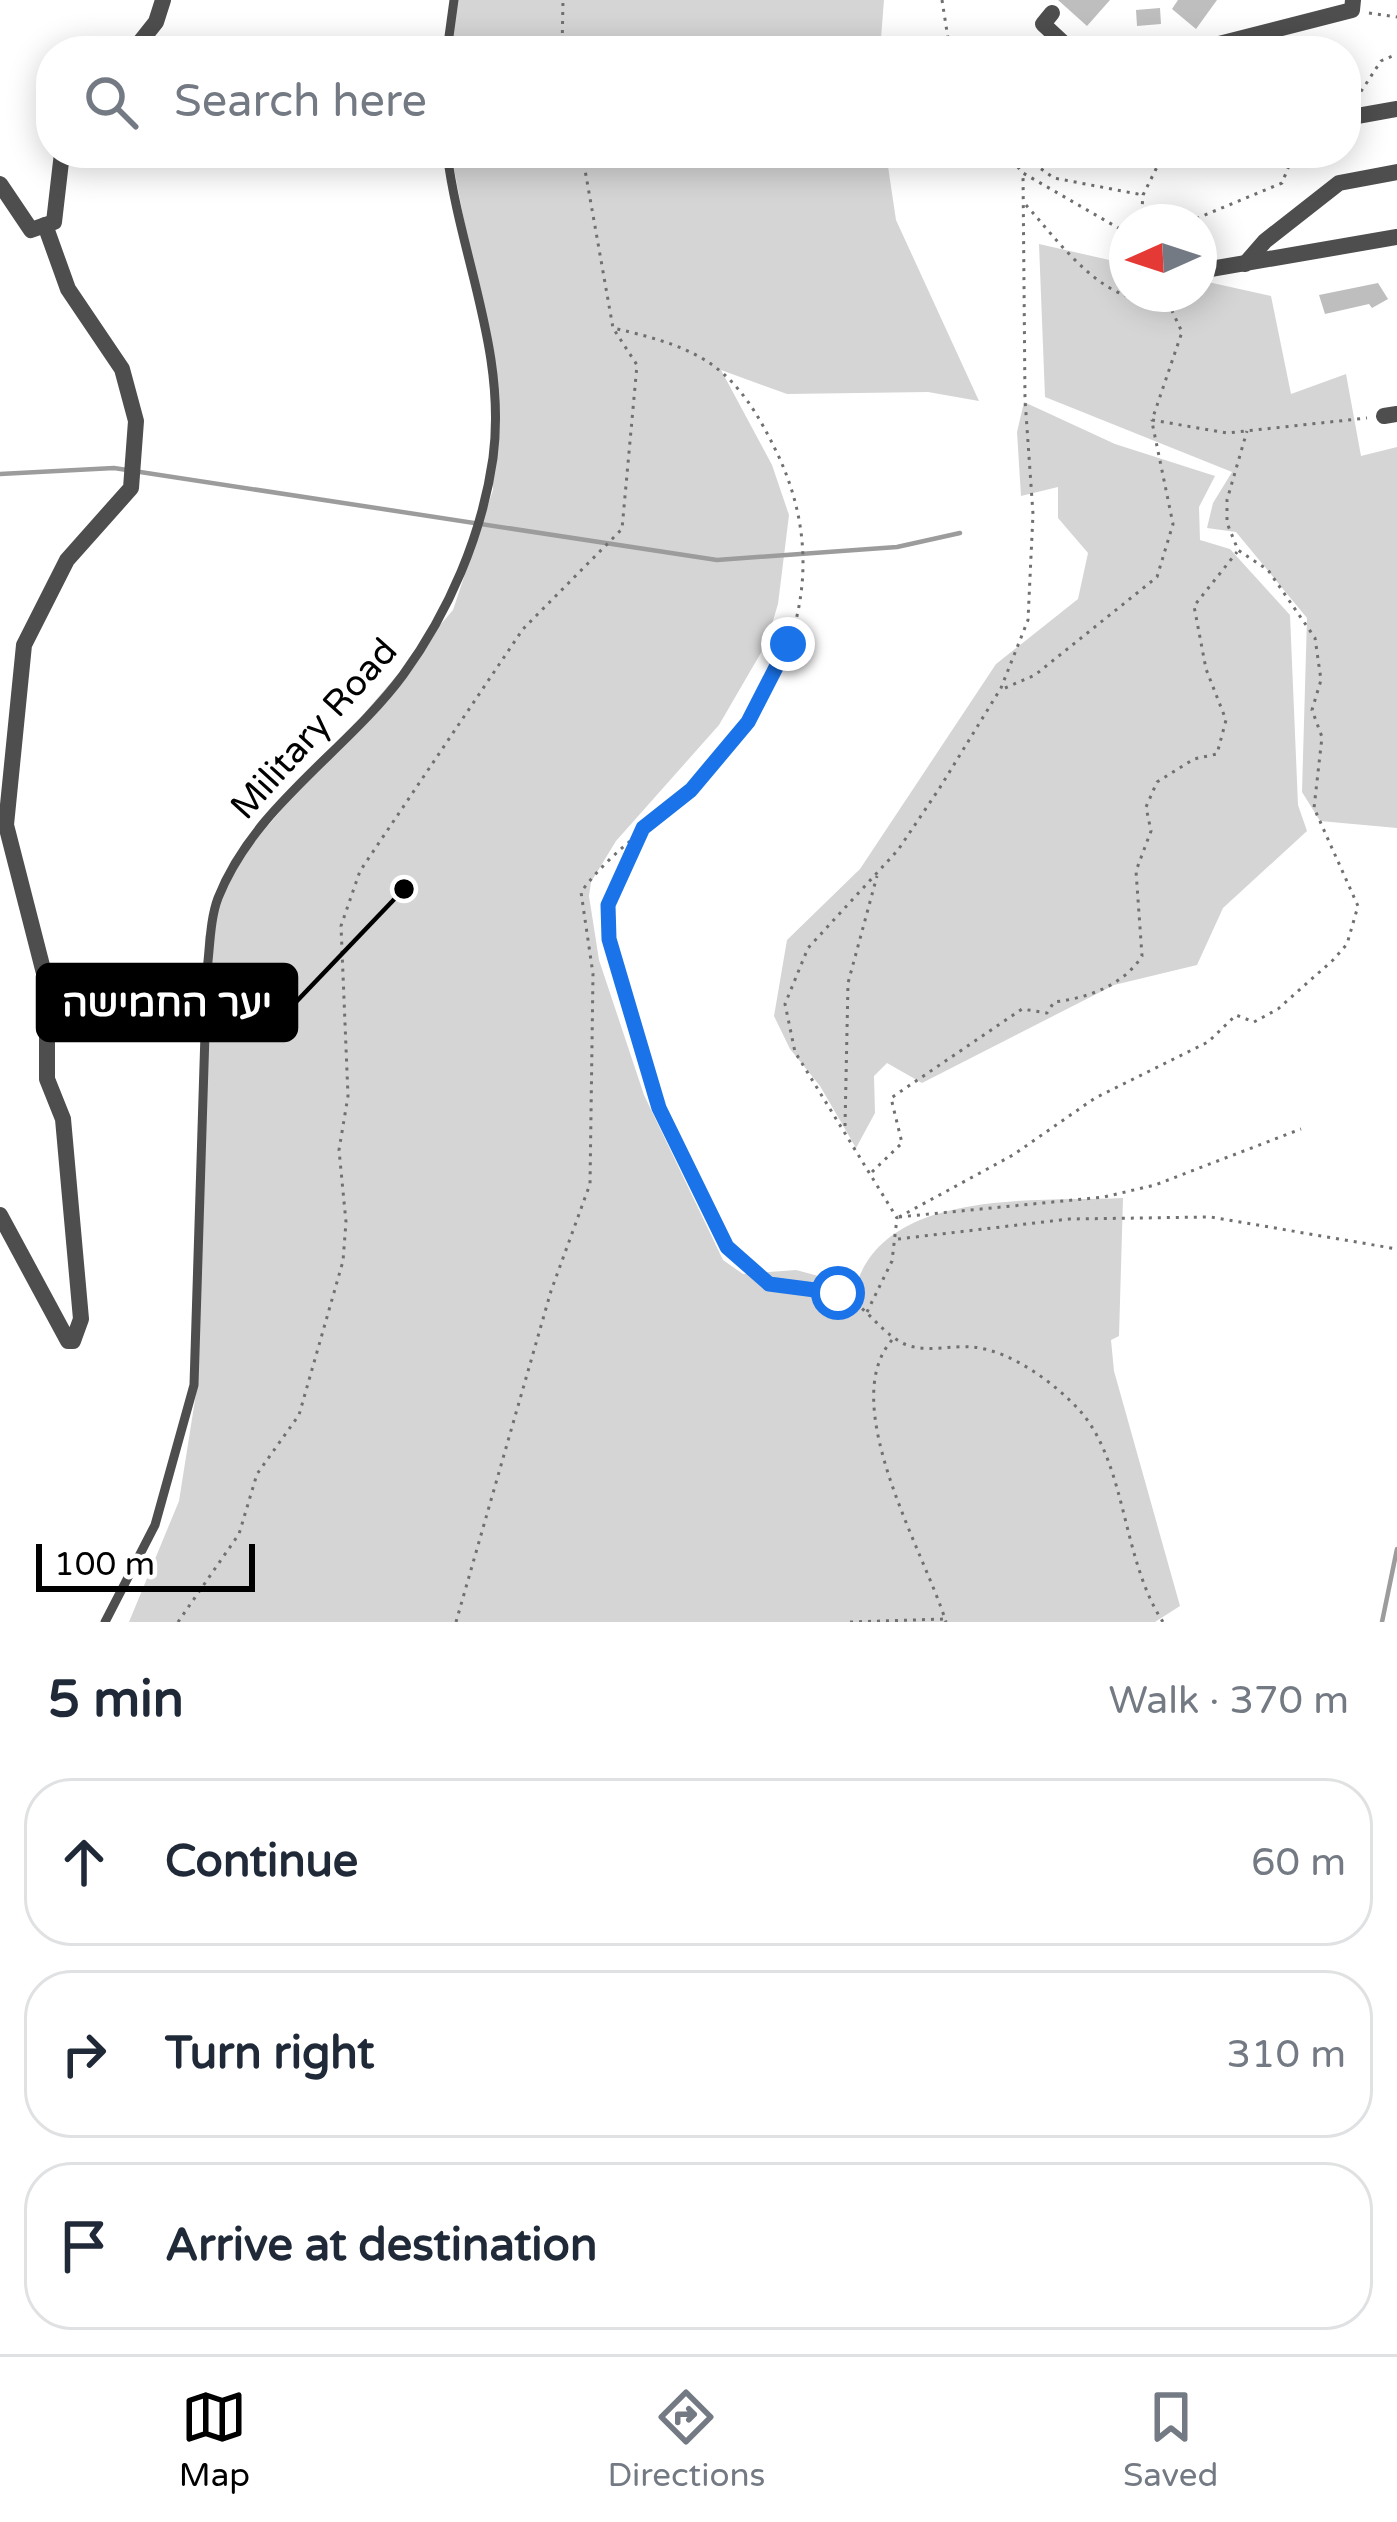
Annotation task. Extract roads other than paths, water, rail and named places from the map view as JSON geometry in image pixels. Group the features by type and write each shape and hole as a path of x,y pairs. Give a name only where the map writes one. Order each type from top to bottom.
{"street":[{"path":"145,36 156,22 163,0"},
{"path":"1246,36 1352,5"},
{"path":"1052,13 1043,24 1056,36"},
{"path":"1361,115 1397,109"},
{"path":"0,184 32,230 54,222 60,168"},
{"path":"1245,265 1264,241 1339,183 1397,172"},
{"path":"0,1215 68,1341 74,1341 81,1319 63,1119 47,1079 46,986 6,825 24,645 67,560 130,488 136,421 122,369 68,289 45,225"},
{"path":"1217,269 1397,237"}],"lane":[{"path":"449,36 454,0"},
{"name":"Military Road","path":"104,1622 154,1525 194,1385 207,970 216,903 253,833 374,709 437,623 470,548 488,484 493,360 450,168"}],"waterway":[{"path":"0,474 114,468 717,560 897,547 960,533"},
{"path":"1382,1622 1397,1549"}],"place":[{"name":"יער החמישה","path":"404,889"}]}
